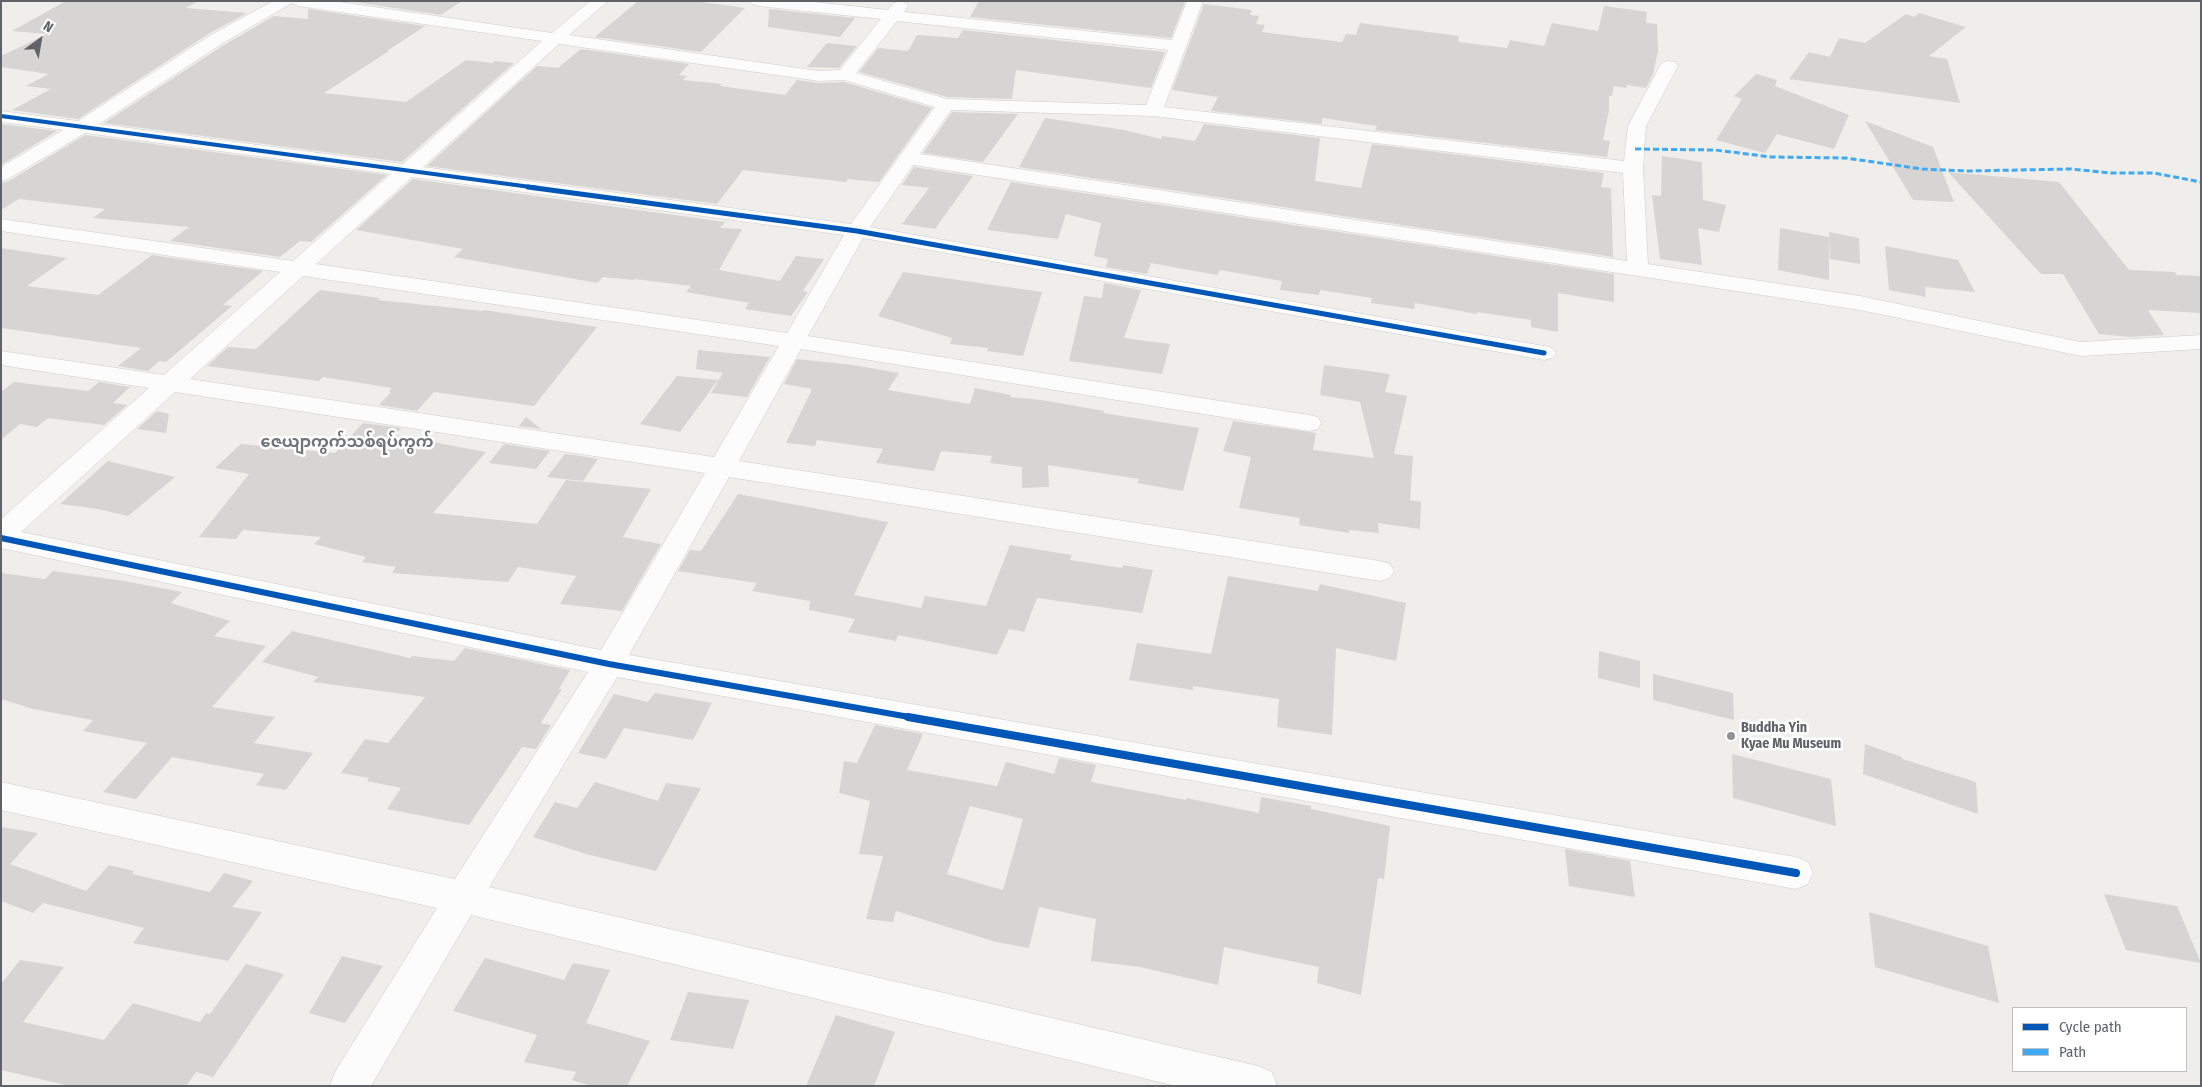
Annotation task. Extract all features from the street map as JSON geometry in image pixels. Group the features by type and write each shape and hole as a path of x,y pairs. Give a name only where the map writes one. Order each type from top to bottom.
{"street":[{"path":"1,175 83,126 217,39 285,1"},
{"path":"298,1 819,76 845,75 946,104 1153,111 1633,168"},
{"path":"1,536 555,38 600,1"},
{"path":"758,1 892,17 1178,46"},
{"path":"845,75 904,1"},
{"path":"1153,111 1195,1"},
{"path":"1638,270 1633,168 1637,126 1668,66"},
{"path":"349,1086 463,896 609,664 858,231 946,104"},
{"path":"1,116 407,172 858,231 1544,352"},
{"path":"908,158 1860,303 2081,349 2201,342"},
{"path":"1,225 794,341 1308,423"},
{"path":"1,358 722,467 1380,571"},
{"path":"1,536 609,664 1796,873"},
{"path":"1,796 463,896 1258,1086"}],"building":[{"path":"66,1 198,1 186,8 247,13 210,33 78,119 12,110 51,89 26,86 49,74 1,67 1,56 47,34 12,31"},
{"path":"348,1 462,1 441,15"},
{"path":"638,1 694,1 745,8 701,52 595,37"},
{"path":"979,1 1185,2 1171,38 970,17"},
{"path":"1204,4 1252,10 1250,15 1259,16 1256,24 1265,25 1262,32 1342,42 1346,34 1356,35 1360,23 1459,36 1458,42 1507,48 1510,40 1544,46 1552,23 1598,31 1604,6 1647,12 1646,23 1657,24 1658,51 1653,74 1646,88 1627,85 1627,88 1614,86 1612,96 1609,96 1609,110 1603,140 1610,141 1607,157 1375,130 1377,126 1322,118 1322,124 1211,111 1218,97 1172,90"},
{"path":"308,9 425,26 324,93 406,102 466,60 514,63 402,162 104,123 224,45 274,16 308,19"},
{"path":"769,9 855,18 840,37 768,27"},
{"path":"1919,13 1966,27 1929,56 1947,59 1960,103 1789,79 1809,52 1830,57 1839,38 1865,43 1906,14 1914,17"},
{"path":"963,30 1165,52 1151,88 1016,70 1012,99 947,97 859,72 878,48 908,51 917,35 958,38"},
{"path":"827,43 857,46 839,68 807,67"},
{"path":"581,49 689,64 679,75 687,76 683,80 722,84 720,86 785,95 797,80 819,83 844,82 932,108 879,182 848,179 846,182 743,170 717,204 427,166 537,66 558,68"},
{"path":"1756,74 1777,80 1775,86 1849,115 1834,149 1777,134 1765,153 1716,140 1742,99 1734,96"},
{"path":"952,112 1018,114 983,162 923,153"},
{"path":"1045,118 1124,130 1161,139 1162,136 1195,141 1204,124 1320,138 1315,181 1361,188 1372,144 1604,173 1601,187 1611,188 1613,257 1019,167"},
{"path":"1865,121 1933,147 1954,202 1913,200"},
{"path":"1,124 57,131 1,165"},
{"path":"85,135 387,175 311,242 300,241 280,257 170,241 189,227 93,218 105,209 19,199 1,210 1,183 9,181"},
{"path":"1662,156 1702,162 1703,200 1726,205 1719,232 1698,228 1702,265 1660,259 1652,195 1661,196"},
{"path":"914,167 973,176 935,229 902,224 929,188 902,185"},
{"path":"1948,172 2059,182 2129,270 2175,272 2177,275 2201,276 2201,313 2148,310 2164,335 2130,337 2099,334 2063,274 2041,274"},
{"path":"413,179 725,222 720,228 742,229 719,270 780,281 796,256 824,259 803,291 808,292 791,316 745,309 749,303 686,292 691,286 603,277 597,283 454,257 463,249 356,230"},
{"path":"1011,182 1614,274 1614,302 1558,293 1558,332 1531,327 1531,320 1477,312 1477,314 1415,303 1414,309 1371,303 1372,298 1320,290 1319,295 1280,290 1282,281 1220,270 1217,275 1151,263 1147,274 1106,267 1108,259 1094,256 1101,223 1066,214 1058,239 987,230"},
{"path":"1780,228 1829,237 1829,280 1778,270"},
{"path":"1829,232 1859,238 1860,264 1830,259"},
{"path":"1885,246 1958,260 1975,292 1925,287 1926,297 1889,290"},
{"path":"1,248 67,258 27,286 98,295 152,255 263,271 223,305 232,306 166,362 159,361 148,371 118,366 141,348 1,328"},
{"path":"903,272 1042,292 1023,356 987,351 988,348 950,344 952,338 878,316"},
{"path":"1104,283 1141,290 1124,338 1170,344 1162,374 1069,361 1084,296 1102,298"},
{"path":"320,290 380,298 378,300 484,310 597,327 534,406 434,392 417,411 379,405 391,392 389,391 392,388 323,377 319,381 207,366 228,347 256,349"},
{"path":"698,350 770,357 747,397 711,393 723,373 696,369"},
{"path":"797,359 853,365 899,373 888,390 970,404 975,388 1011,395 1010,397 1042,400 1104,411 1103,413 1199,428 1183,491 1137,483 1139,479 1048,465 1049,487 1022,488 1022,467 990,463 992,456 941,451 934,471 876,463 883,449 817,440 815,446 786,443 812,389 784,384"},
{"path":"1324,365 1390,374 1385,392 1407,396 1394,454 1413,456 1410,500 1421,502 1420,529 1378,523 1379,533 1349,530 1349,533 1299,525 1300,518 1239,508 1251,457 1223,451 1233,421 1316,433 1313,450 1374,458 1360,402 1320,395"},
{"path":"677,376 718,380 680,432 640,424"},
{"path":"14,382 88,391 99,382 130,387 113,403 127,405 104,425 48,418 37,427 20,424 1,440 1,392"},
{"path":"157,411 169,414 166,433 137,429"},
{"path":"526,417 541,429 519,426"},
{"path":"363,423 401,428 395,435 486,452 433,513 537,524 566,480 651,489 623,537 661,544 622,611 560,604 576,576 518,567 508,582 392,573 396,567 362,562 366,557 314,544 321,537 243,530 236,539 199,537 249,474 215,468 241,444 335,453"},
{"path":"504,444 550,451 536,469 489,463"},
{"path":"565,454 598,459 583,481 547,477"},
{"path":"108,461 175,477 128,516 98,509 60,504"},
{"path":"738,494 888,522 854,595 921,608 925,596 986,606 1010,545 1072,555 1070,560 1122,568 1123,565 1153,570 1142,613 1037,598 1024,632 1009,629 997,655 898,635 896,641 848,632 855,619 809,610 810,601 752,591 757,583 678,571 690,550 701,551"},
{"path":"53,571 124,581 182,592 171,603 230,621 214,636 266,646 212,707 275,717 254,743 313,753 286,790 256,785 264,774 172,757 136,799 103,792 147,743 83,731 93,720 33,709 1,699 1,573 45,579"},
{"path":"1228,576 1318,591 1320,584 1406,603 1396,661 1336,648 1332,735 1277,727 1279,699 1193,686 1193,690 1129,680 1137,643 1211,654"},
{"path":"292,631 410,658 412,656 454,661 465,648 570,670 559,689 562,689 541,723 551,725 536,749 522,747 469,825 387,809 401,788 367,781 369,778 341,773 365,739 388,743 425,697 313,682 318,677 262,662"},
{"path":"1599,651 1640,661 1640,688 1598,678"},
{"path":"1653,674 1733,693 1734,720 1653,700"},
{"path":"655,693 712,703 693,740 624,728 606,759 578,753 614,694 648,702"},
{"path":"875,725 923,734 907,770 997,786 1006,762 1054,774 1059,758 1096,765 1091,782 1186,800 1186,798 1259,813 1261,797 1311,806 1311,809 1390,826 1384,879 1378,878 1361,995 1317,983 1319,967 1224,947 1218,985 1140,967 1091,961 1096,919 1039,907 1029,948 996,942 896,911 893,922 866,919 883,856 859,854 870,801 839,793 844,761 857,763","holes":["970,806 1023,819 1003,890 947,874"]},
{"path":"1865,744 1902,757 1902,759 1976,782 1978,814 1863,774"},
{"path":"1732,754 1831,779 1836,826 1733,798"},
{"path":"595,782 658,801 666,783 701,788 656,871 586,854 533,837 555,802 577,808"},
{"path":"1,827 38,833 10,864 86,891 109,865 134,871 132,874 210,892 224,873 253,881 232,907 262,912 228,961 133,943 144,928 43,903 33,913 1,901"},
{"path":"1565,849 1630,861 1635,897 1569,886"},
{"path":"2104,894 2177,906 2201,963 2126,950"},
{"path":"1869,912 1988,946 1999,1003 1875,967"},
{"path":"342,956 383,966 345,1023 309,1013"},
{"path":"485,958 564,980 573,963 610,970 586,1023 650,1041 627,1086 592,1086 572,1080 576,1072 524,1062 537,1035 453,1011"},
{"path":"20,960 64,967 23,1022 104,1040 133,1003 200,1022 206,1013 210,1014 246,964 284,974 213,1077 196,1072 186,1086 70,1086 1,1070 1,984"},
{"path":"688,992 749,1000 733,1049 670,1040"},
{"path":"836,1015 895,1032 874,1086 806,1086"}],"marked path":[{"path":"1635,149 1715,150 1771,157 1846,158 1922,169 1967,171 2071,169 2111,173 2154,173 2201,182"}],"cycle path":[{"path":"1,116 857,231 1544,353"},
{"path":"1,538 609,664 1796,873"}],"place":[{"name":"Buddha Yin Kyae Mu Museum","path":"1731,736"}],"district":[{"name":"ဇေယျာကွက်သစ်ရပ်ကွက်","path":"347,443"}]}
